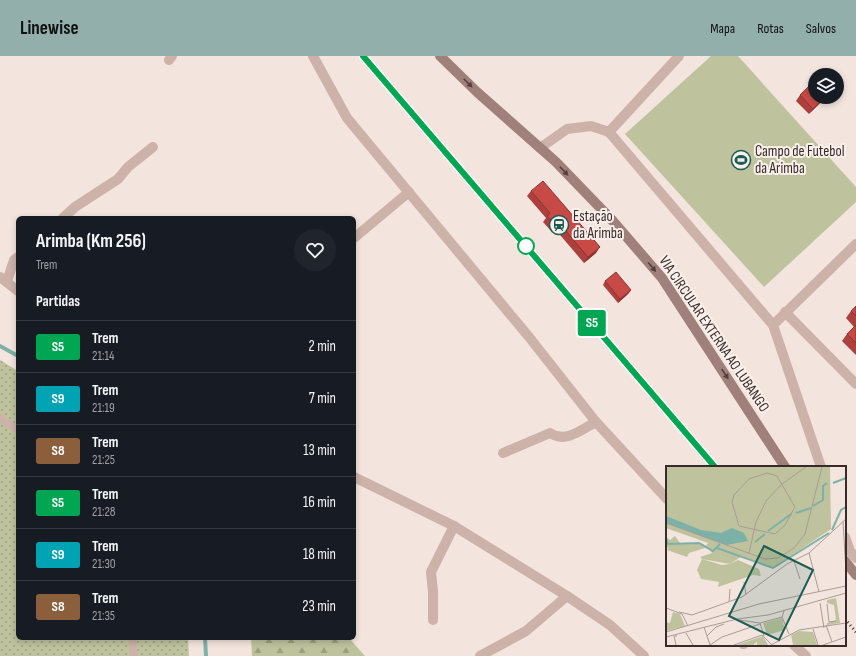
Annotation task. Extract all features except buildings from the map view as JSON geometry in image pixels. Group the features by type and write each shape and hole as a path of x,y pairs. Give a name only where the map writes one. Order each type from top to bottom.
{"main road":[{"name":"VIA CIRCULAR EXTERNA AO LUBANGO","path":"440,56 477,92 556,162 612,220 662,278 785,466"},
{"path":"846,562 856,575"}],"street":[{"path":"313,56 347,118 529,337 596,422 666,498"},
{"path":"609,132 679,56"},
{"path":"540,148 567,129 591,126 609,132 773,325 821,466"},
{"path":"65,216 75,207 118,179 128,167 153,147"},
{"path":"356,236 409,192"},
{"path":"773,325 856,244"},
{"path":"16,258 4,279 16,289"},
{"path":"785,312 856,384"},
{"path":"503,453 550,433 556,437 566,438 596,422"},
{"path":"356,478 454,526 567,596 610,625 644,656"},
{"path":"433,620 431,572 454,526"},
{"path":"846,539 850,551 856,558"},
{"path":"480,656 526,631 567,596"},
{"path":"795,646 806,656"}],"lane":[{"path":"0,418 16,429"},
{"path":"132,640 134,656"}],"green space":[{"name":"Campo de Futebol da Arimba","path":"711,56 738,56 856,187 856,202 764,287 625,134"},
{"path":"0,360 16,370 16,640 188,640 189,656 0,656"},
{"path":"251,640 351,640 365,656 252,656"}],"waterway":[{"path":"0,346 16,355"},
{"path":"205,640 206,656"}],"railway":[{"path":"363,56 714,466"},
{"path":"846,620 856,632"}],"train":[{"name":"S5","path":"363,56 714,466"}],"place":[{"name":"Campo de Futebol da Arimba","path":"741,160"},
{"name":"Estação da Arimba","path":"559,225"}]}
